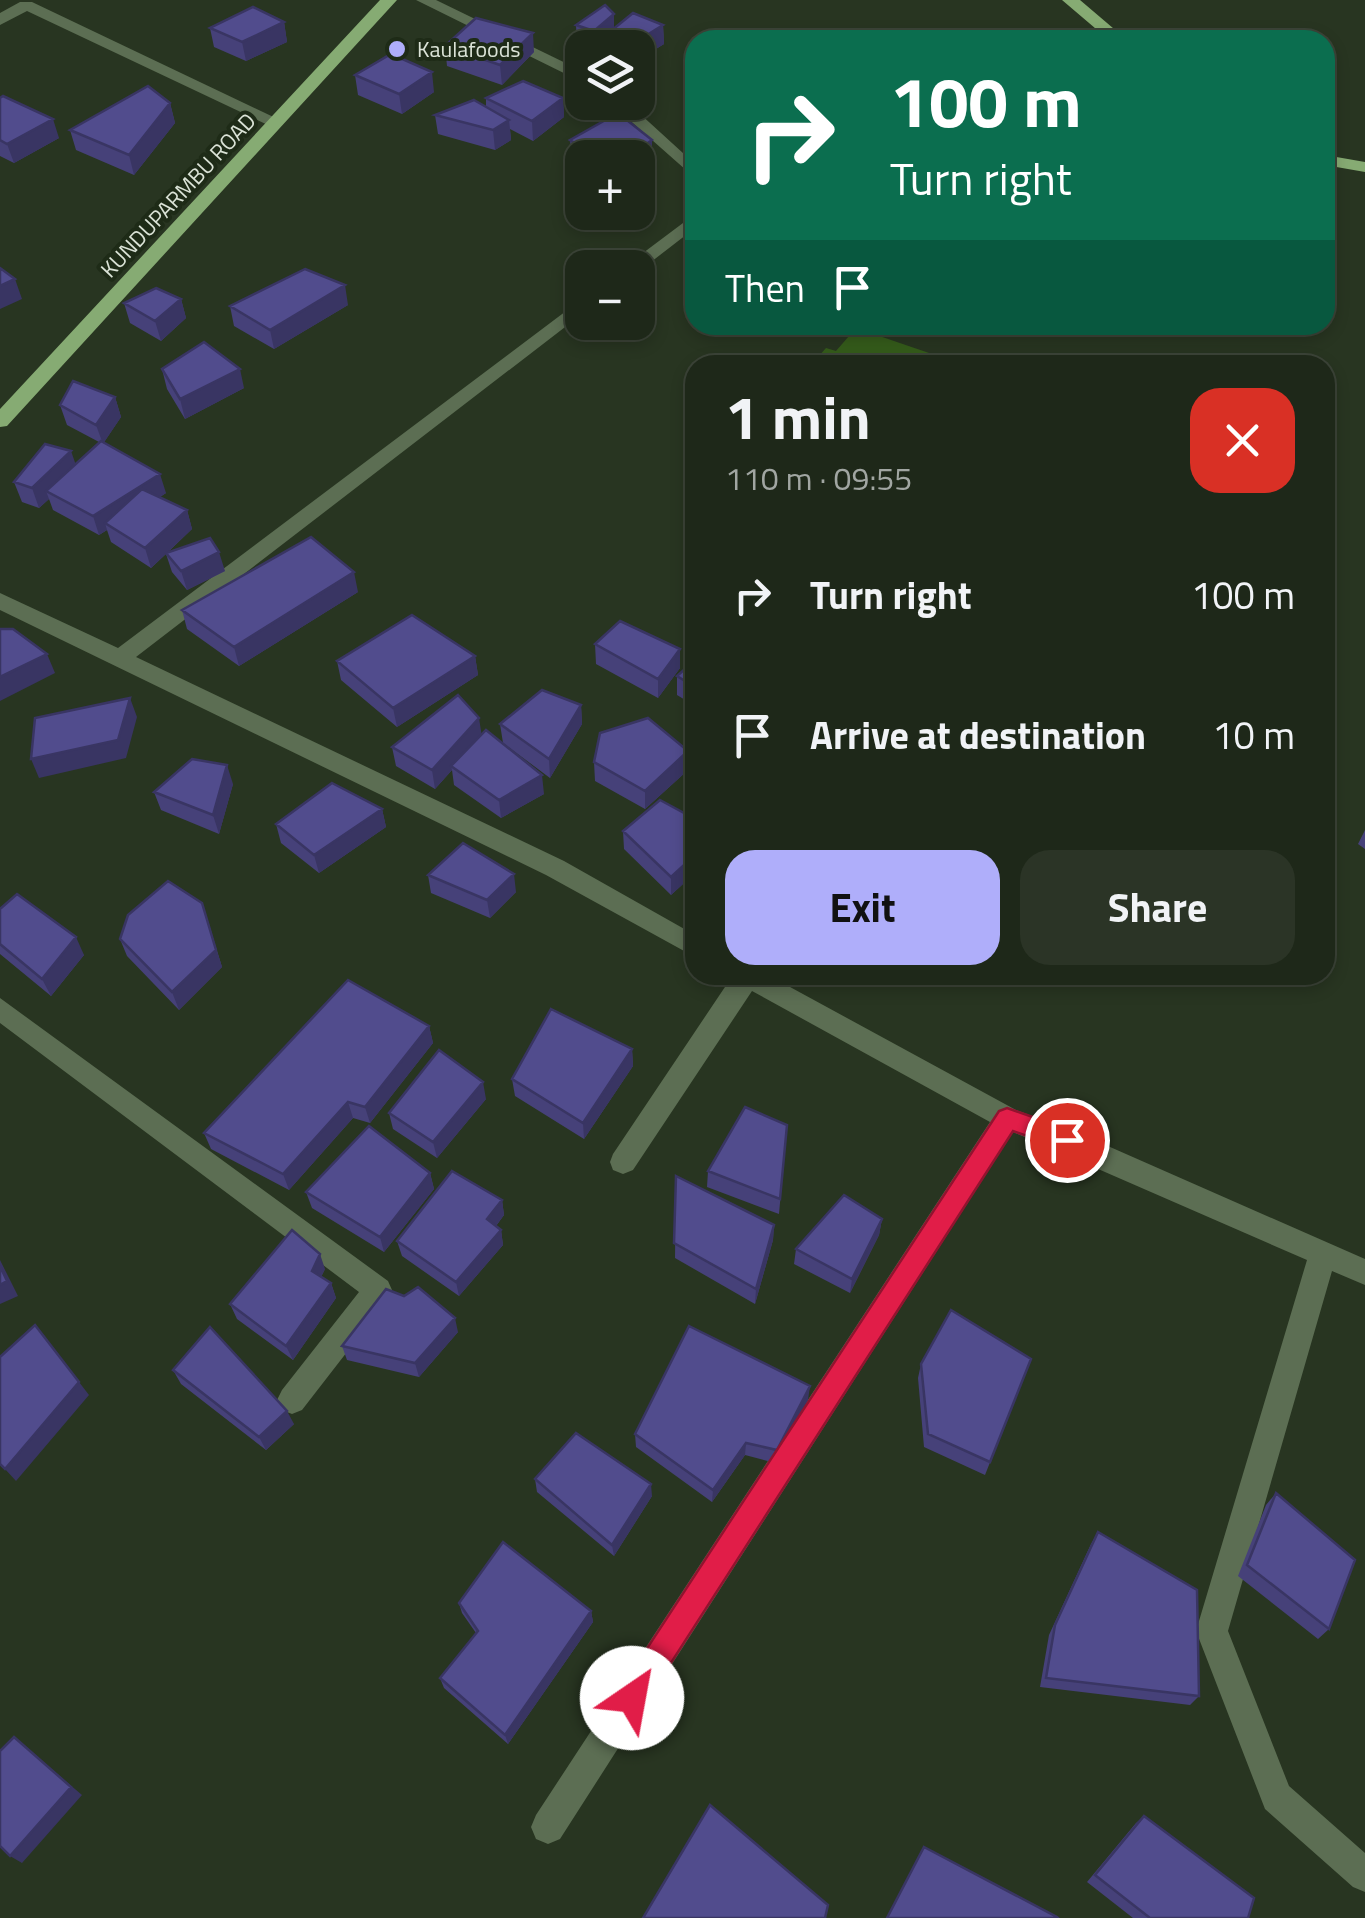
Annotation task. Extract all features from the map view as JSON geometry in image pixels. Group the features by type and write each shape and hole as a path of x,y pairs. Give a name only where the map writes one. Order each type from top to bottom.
{"main road":[{"name":"KUNDUPARMBU ROAD","path":"0,421 389,0"},
{"path":"1070,0 1107,30"},
{"path":"1335,162 1365,167"}],"street":[{"path":"424,0 565,69"},
{"path":"0,20 26,5 276,122"},
{"path":"637,120 685,164"},
{"path":"655,250 685,227"},
{"path":"120,658 565,318"},
{"path":"0,601 555,868 685,940"},
{"path":"622,1162 741,985"},
{"path":"766,985 1007,1118 1067,1140 1365,1272"},
{"path":"0,1009 378,1290 292,1400"},
{"path":"548,1827 1007,1118"},
{"path":"1323,1253 1212,1631 1277,1797 1365,1875"}],"shaded area":[{"path":"850,335 876,335 932,354 820,355 826,348 836,351"}],"building":[{"path":"605,5 614,14 595,30 576,25"},
{"path":"253,7 284,22 242,42 210,28"},
{"path":"633,13 663,25 655,30 612,30"},
{"path":"476,18 533,33 500,65 445,46"},
{"path":"391,54 432,72 399,94 355,75"},
{"path":"523,81 563,98 532,121 486,98"},
{"path":"148,86 170,103 129,155 70,130"},
{"path":"3,96 53,119 7,144 0,140"},
{"path":"474,100 509,120 493,130 435,115"},
{"path":"606,120 627,120 652,140 570,140"},
{"path":"0,268 15,279 0,286"},
{"path":"305,269 345,285 270,330 230,306"},
{"path":"156,288 181,299 155,321 124,303"},
{"path":"204,342 240,369 180,399 162,369"},
{"path":"73,381 115,397 96,425 60,405"},
{"path":"101,441 160,474 93,516 46,491"},
{"path":"45,444 71,451 32,488 14,482"},
{"path":"142,489 187,510 145,548 105,523"},
{"path":"311,537 354,572 234,647 182,610"},
{"path":"210,538 219,552 181,571 166,553"},
{"path":"412,615 475,656 393,708 337,661"},
{"path":"620,621 680,649 658,679 595,644"},
{"path":"0,629 13,629 47,654 0,677"},
{"path":"542,690 581,705 549,759 500,724"},
{"path":"458,695 479,718 432,770 392,747"},
{"path":"130,698 118,740 31,759 35,718"},
{"path":"648,718 685,749 685,754 645,791 594,762 600,733"},
{"path":"486,730 542,775 499,800 451,766"},
{"path":"192,759 227,765 213,815 154,792"},
{"path":"332,783 382,809 314,855 276,824"},
{"path":"660,800 685,814 685,864 671,877 623,831"},
{"path":"463,843 514,874 487,900 428,875"},
{"path":"168,881 202,903 216,950 172,992 120,939 128,915"},
{"path":"17,894 76,937 42,979 0,944 0,909"},
{"path":"348,980 429,1026 365,1107 348,1102 283,1174 204,1133"},
{"path":"551,1009 632,1049 583,1123 512,1079"},
{"path":"439,1050 483,1082 433,1142 389,1113"},
{"path":"745,1107 787,1125 780,1199 708,1171"},
{"path":"369,1126 430,1173 380,1237 306,1192"},
{"path":"452,1171 502,1200 487,1219 501,1230 456,1282 397,1241"},
{"path":"676,1176 774,1225 756,1289 674,1243"},
{"path":"844,1195 882,1219 852,1279 796,1249"},
{"path":"292,1230 320,1254 312,1271 331,1283 286,1346 230,1304"},
{"path":"0,1266 7,1281 0,1285"},
{"path":"418,1287 455,1318 415,1363 342,1346 386,1289 404,1296"},
{"path":"951,1310 1031,1359 990,1462 928,1434 921,1364"},
{"path":"35,1325 79,1382 5,1469 0,1464 0,1357"},
{"path":"689,1326 810,1386 777,1450 746,1443 713,1490 635,1434"},
{"path":"210,1327 287,1411 259,1437 173,1370"},
{"path":"576,1433 651,1484 612,1545 535,1479"},
{"path":"1276,1493 1355,1560 1329,1629 1247,1565"},
{"path":"1098,1532 1197,1590 1199,1696 1046,1678 1055,1625"},
{"path":"503,1542 591,1611 505,1735 440,1678 478,1631 459,1603"},
{"path":"14,1737 71,1787 10,1856 0,1846 0,1751"},
{"path":"710,1805 828,1905 825,1918 643,1918"},
{"path":"1144,1816 1254,1898 1248,1918 1150,1918 1095,1875"},
{"path":"924,1847 1057,1917 1058,1918 887,1918"}],"place":[{"name":"Kaulafoods","path":"397,49"}],"route":[{"path":"632,1698 1007,1118 1067,1140"}]}
